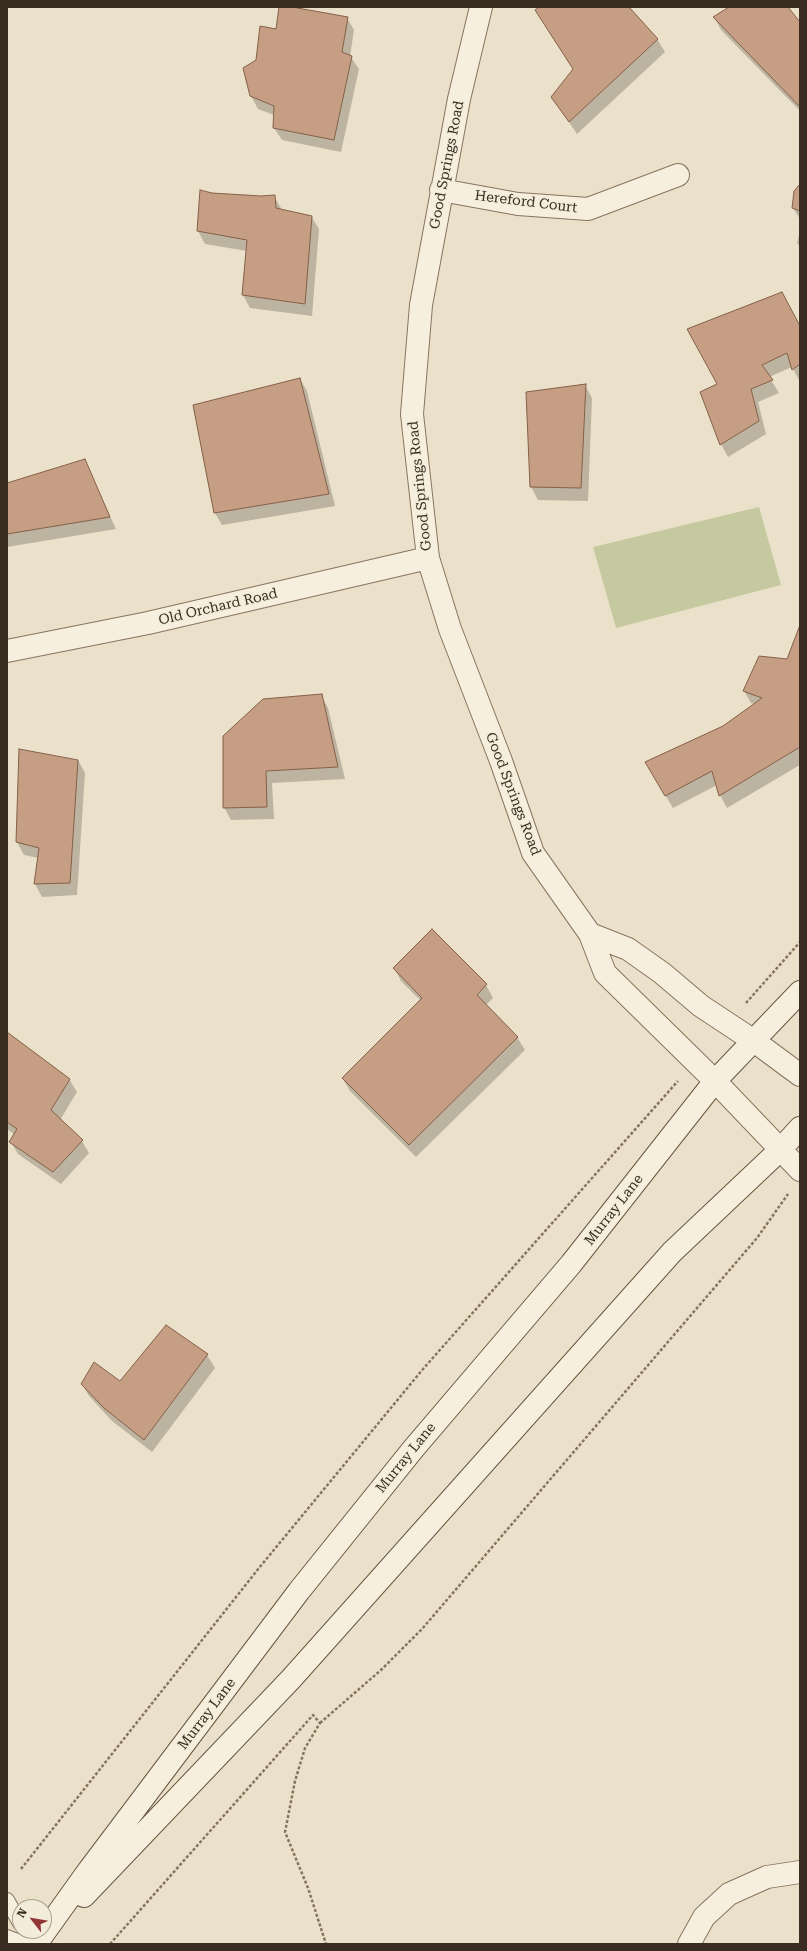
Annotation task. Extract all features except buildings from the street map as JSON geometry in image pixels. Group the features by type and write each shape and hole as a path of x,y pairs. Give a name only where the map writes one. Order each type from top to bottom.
{"street":[{"name":"Good Springs Road","path":"481,7 459,99 421,305 412,414 428,558 450,629 501,761 533,853 590,934 605,973 696,1061 800,1170"},
{"name":"Hereford Court","path":"441,190 518,204 588,209 678,175"},
{"name":"Old Orchard Road","path":"7,650 148,623 428,558"},
{"path":"590,934 628,949 662,973 701,1006 754,1041 800,1075"},
{"name":"Murray Lane","path":"36,1944 93,1864 299,1591 414,1448 571,1264 715,1081 800,992"},
{"name":"Murray Lane","path":"36,1944 291,1679 672,1252 780,1150 800,1128"},
{"path":"688,1944 704,1917 729,1894 767,1877 800,1872"}],"lane":[{"path":"7,1900 12,1909"},
{"path":"7,1937 25,1944"}],"path":[{"path":"727,1023 800,942"},
{"path":"21,1869 254,1574 422,1369 696,1061"},
{"path":"326,1944 308,1888 285,1832 295,1781 305,1748 320,1723 381,1670 422,1629 757,1238 777,1207 791,1190"},
{"path":"110,1944 313,1715 320,1723"}],"green space":[{"path":"759,507 781,585 616,628 593,547"}]}
